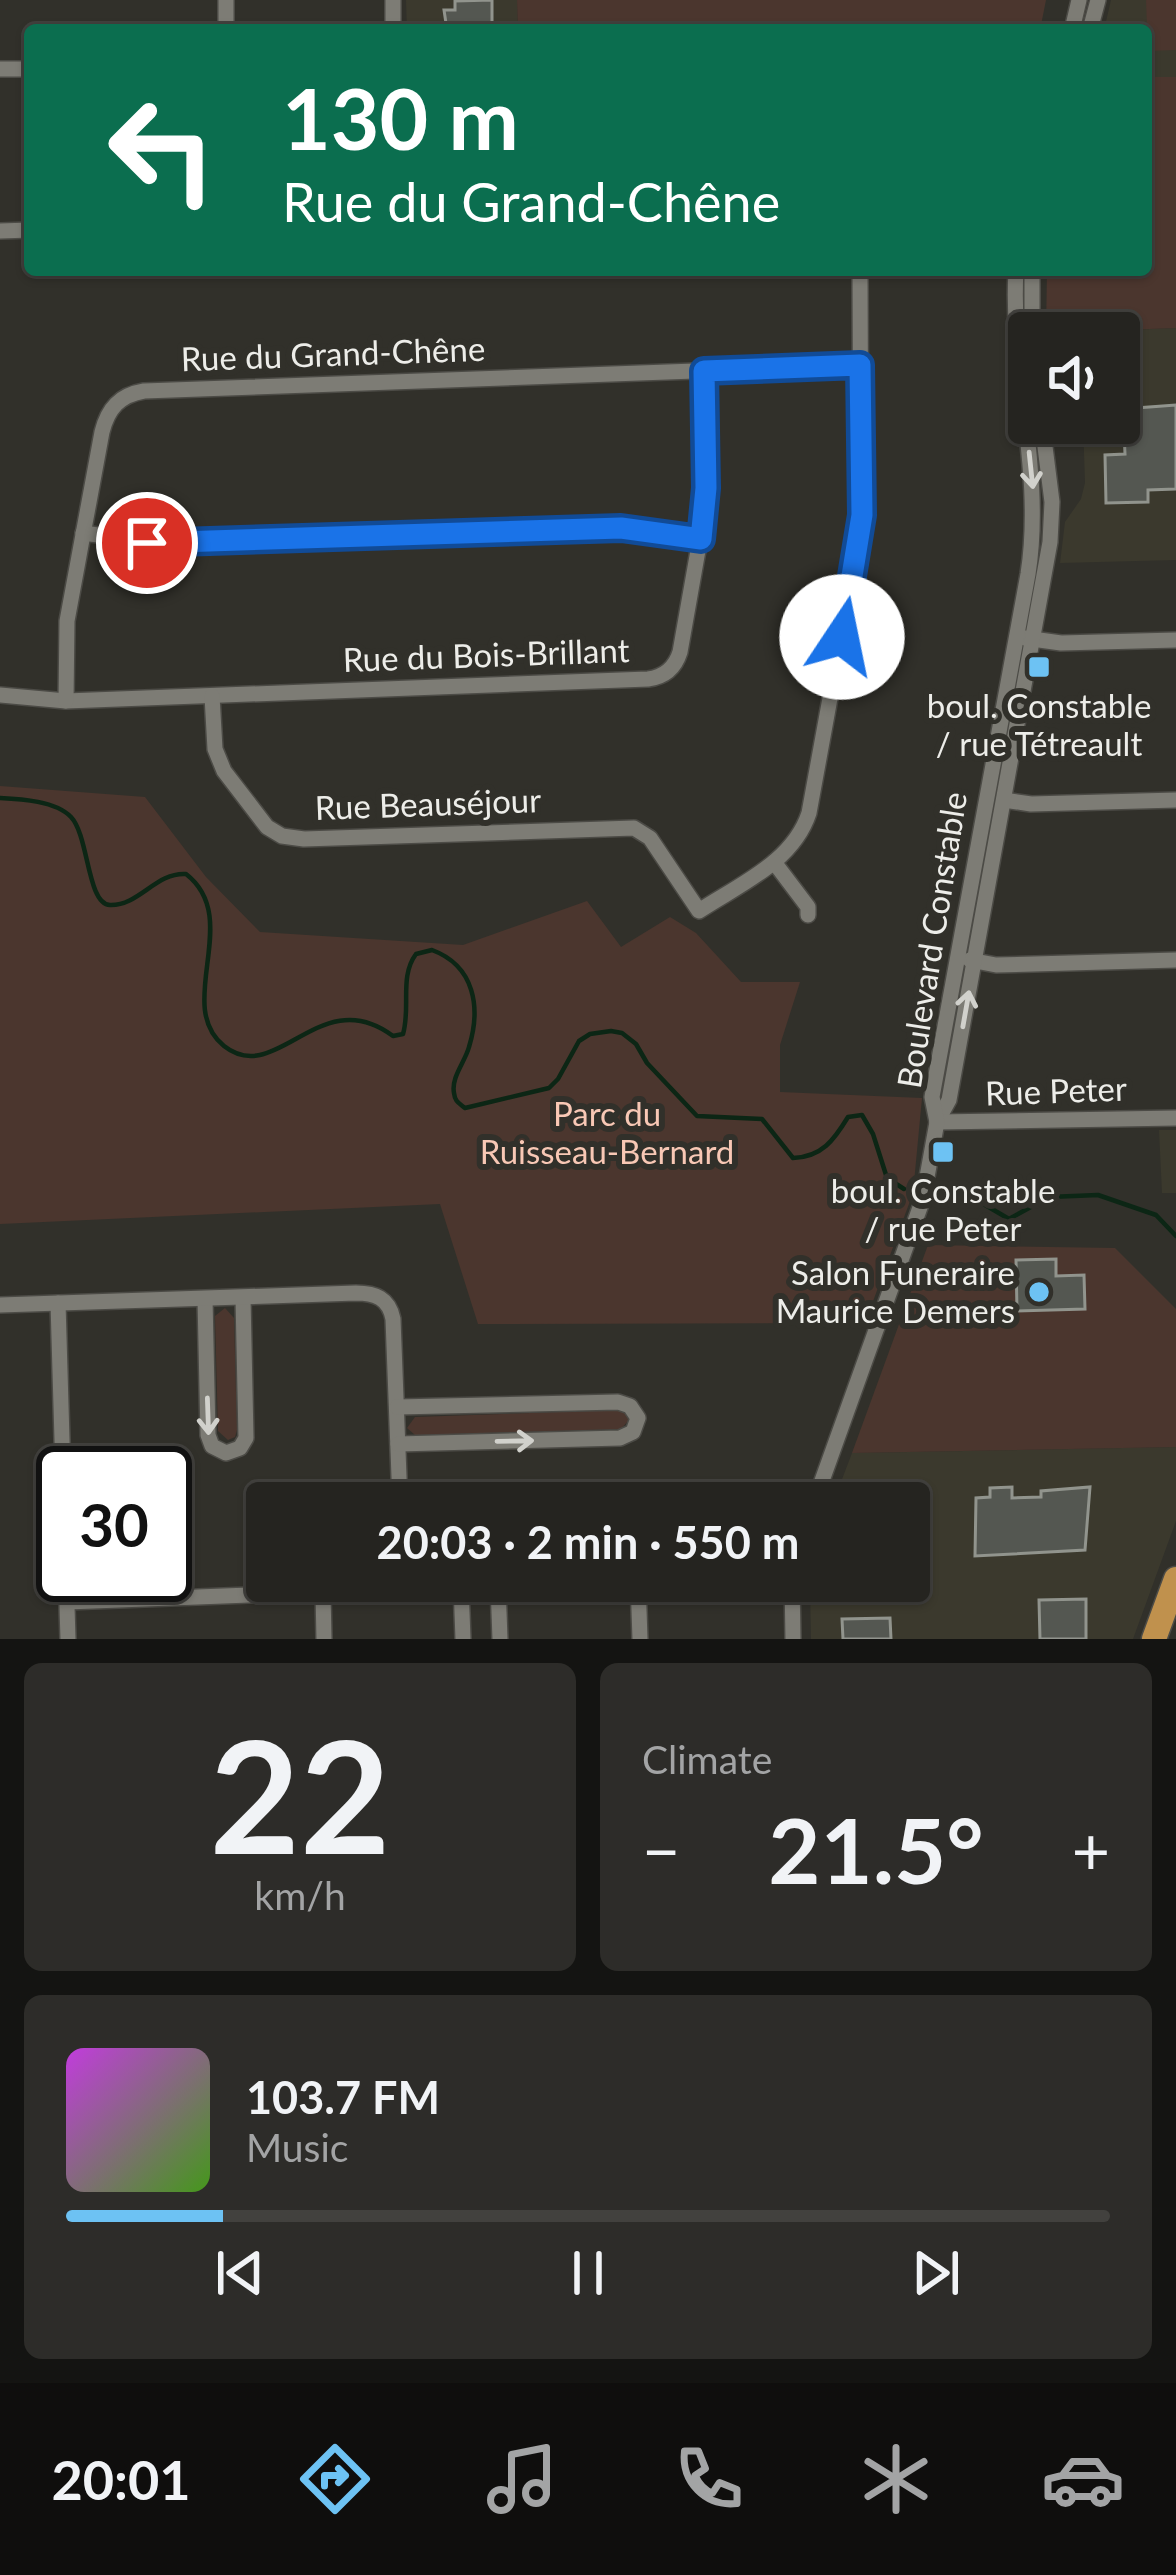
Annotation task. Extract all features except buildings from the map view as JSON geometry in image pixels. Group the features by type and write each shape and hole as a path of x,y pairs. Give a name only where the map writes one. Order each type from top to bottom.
{"main road":[{"path":"1154,1639 1176,1579"}],"street":[{"path":"808,915 808,907 774,862 796,841 809,813 857,556 862,515 860,276"},
{"name":"Boulevard Constable","path":"966,960 1004,800 1032,551 1034,507 1015,334 1016,276"},
{"path":"1032,276 1033,312"},
{"name":"Rue du Grand-Chêne","path":"66,700 65,640 83,533 107,415 122,398 138,392 860,365"},
{"name":"Rue du Bois-Brillant","path":"0,695 66,700 658,677 678,656 701,539 706,488 704,371"},
{"name":"Boulevard Constable","path":"822,1482 923,1199 937,1122 949,1100 966,960 1025,638 1052,521 1044,444"},
{"path":"83,533 158,543 621,528 701,539"},
{"path":"1025,638 1061,643 1176,640"},
{"name":"Rue Beauséjour","path":"212,695 218,760 258,818 277,834 304,838 634,828 650,838 699,911 774,862"},
{"path":"1004,800 1031,804 1176,800"},
{"path":"966,960 996,965 1176,960"},
{"name":"Rue Peter","path":"937,1122 1176,1118"},
{"path":"0,1305 366,1293 383,1299 393,1319 399,1482"},
{"path":"205,1299 209,1439 218,1451 230,1453 246,1438 242,1298"},
{"path":"58,1304 62,1446"},
{"path":"397,1407 618,1402 630,1406 638,1418 633,1432 620,1438 398,1444"},
{"path":"192,1597 246,1595"},
{"path":"67,1602 68,1639"},
{"path":"323,1602 324,1639"},
{"path":"462,1602 464,1639"},
{"path":"499,1602 500,1639"},
{"path":"639,1602 640,1639"},
{"path":"792,1602 793,1639"}],"shaded area":[{"path":"406,0 517,0 518,24 407,24"},
{"path":"1111,0 1176,0 1176,77 1152,77 1152,24 1105,24"},
{"path":"1176,328 1176,560 1060,563 1065,522 1081,499 1085,483 1084,444 1140,444 1140,330"},
{"path":"1159,1130 1176,1130 1176,1193 1162,1193"},
{"path":"1176,1447 1176,1521 1133,1639 811,1639 810,1602 930,1602 930,1482 841,1482 852,1453"}],"green space":[{"path":"517,0 1046,0 1041,24 518,24"},
{"path":"1146,0 1176,0 1176,50 1152,51 1152,24 1147,24"},
{"path":"1152,77 1176,77 1176,328 1140,329 1140,312 1046,312 1047,276 1152,276"},
{"name":"Parc du Ruisseau-Bernard","path":"0,786 145,797 206,877 260,932 463,945 587,901 621,947 670,917 696,933 741,982 800,982 780,1045 780,1092 922,1098 913,1193 865,1323 478,1324 440,1204 0,1224"},
{"path":"928,1245 1115,1248 1176,1309 1176,1447 852,1453"},
{"path":"225,1308 234,1318 237,1430 228,1440 218,1431 215,1316"},
{"path":"626,1412 629,1420 621,1429 415,1435 407,1428 415,1417"}],"waterway":[{"path":"0,798 47,804 71,817 102,902 120,904 166,878 186,874 202,893 209,914 205,1008 210,1029 224,1046 243,1055 262,1054 343,1020 367,1022 393,1036 403,1034 411,963 416,954 432,950 458,966 474,1003 473,1032 454,1087 456,1100 465,1108 549,1088 579,1041 590,1034 622,1033 697,1116 762,1119 793,1158 819,1151 848,1117 862,1115 887,1178 904,1189"},
{"path":"945,1198 975,1199 1009,1219 1049,1197 1098,1195 1156,1215 1176,1236"}],"place":[{"name":"boul. Constable / rue Tétreault","path":"1039,667"},
{"name":"boul. Constable / rue Peter","path":"943,1152"},
{"name":"Salon Funeraire Maurice Demers","path":"1039,1292"}],"route":[{"path":"147,543 621,528 701,539 706,488 704,371 860,365 862,515 842,637"}]}
